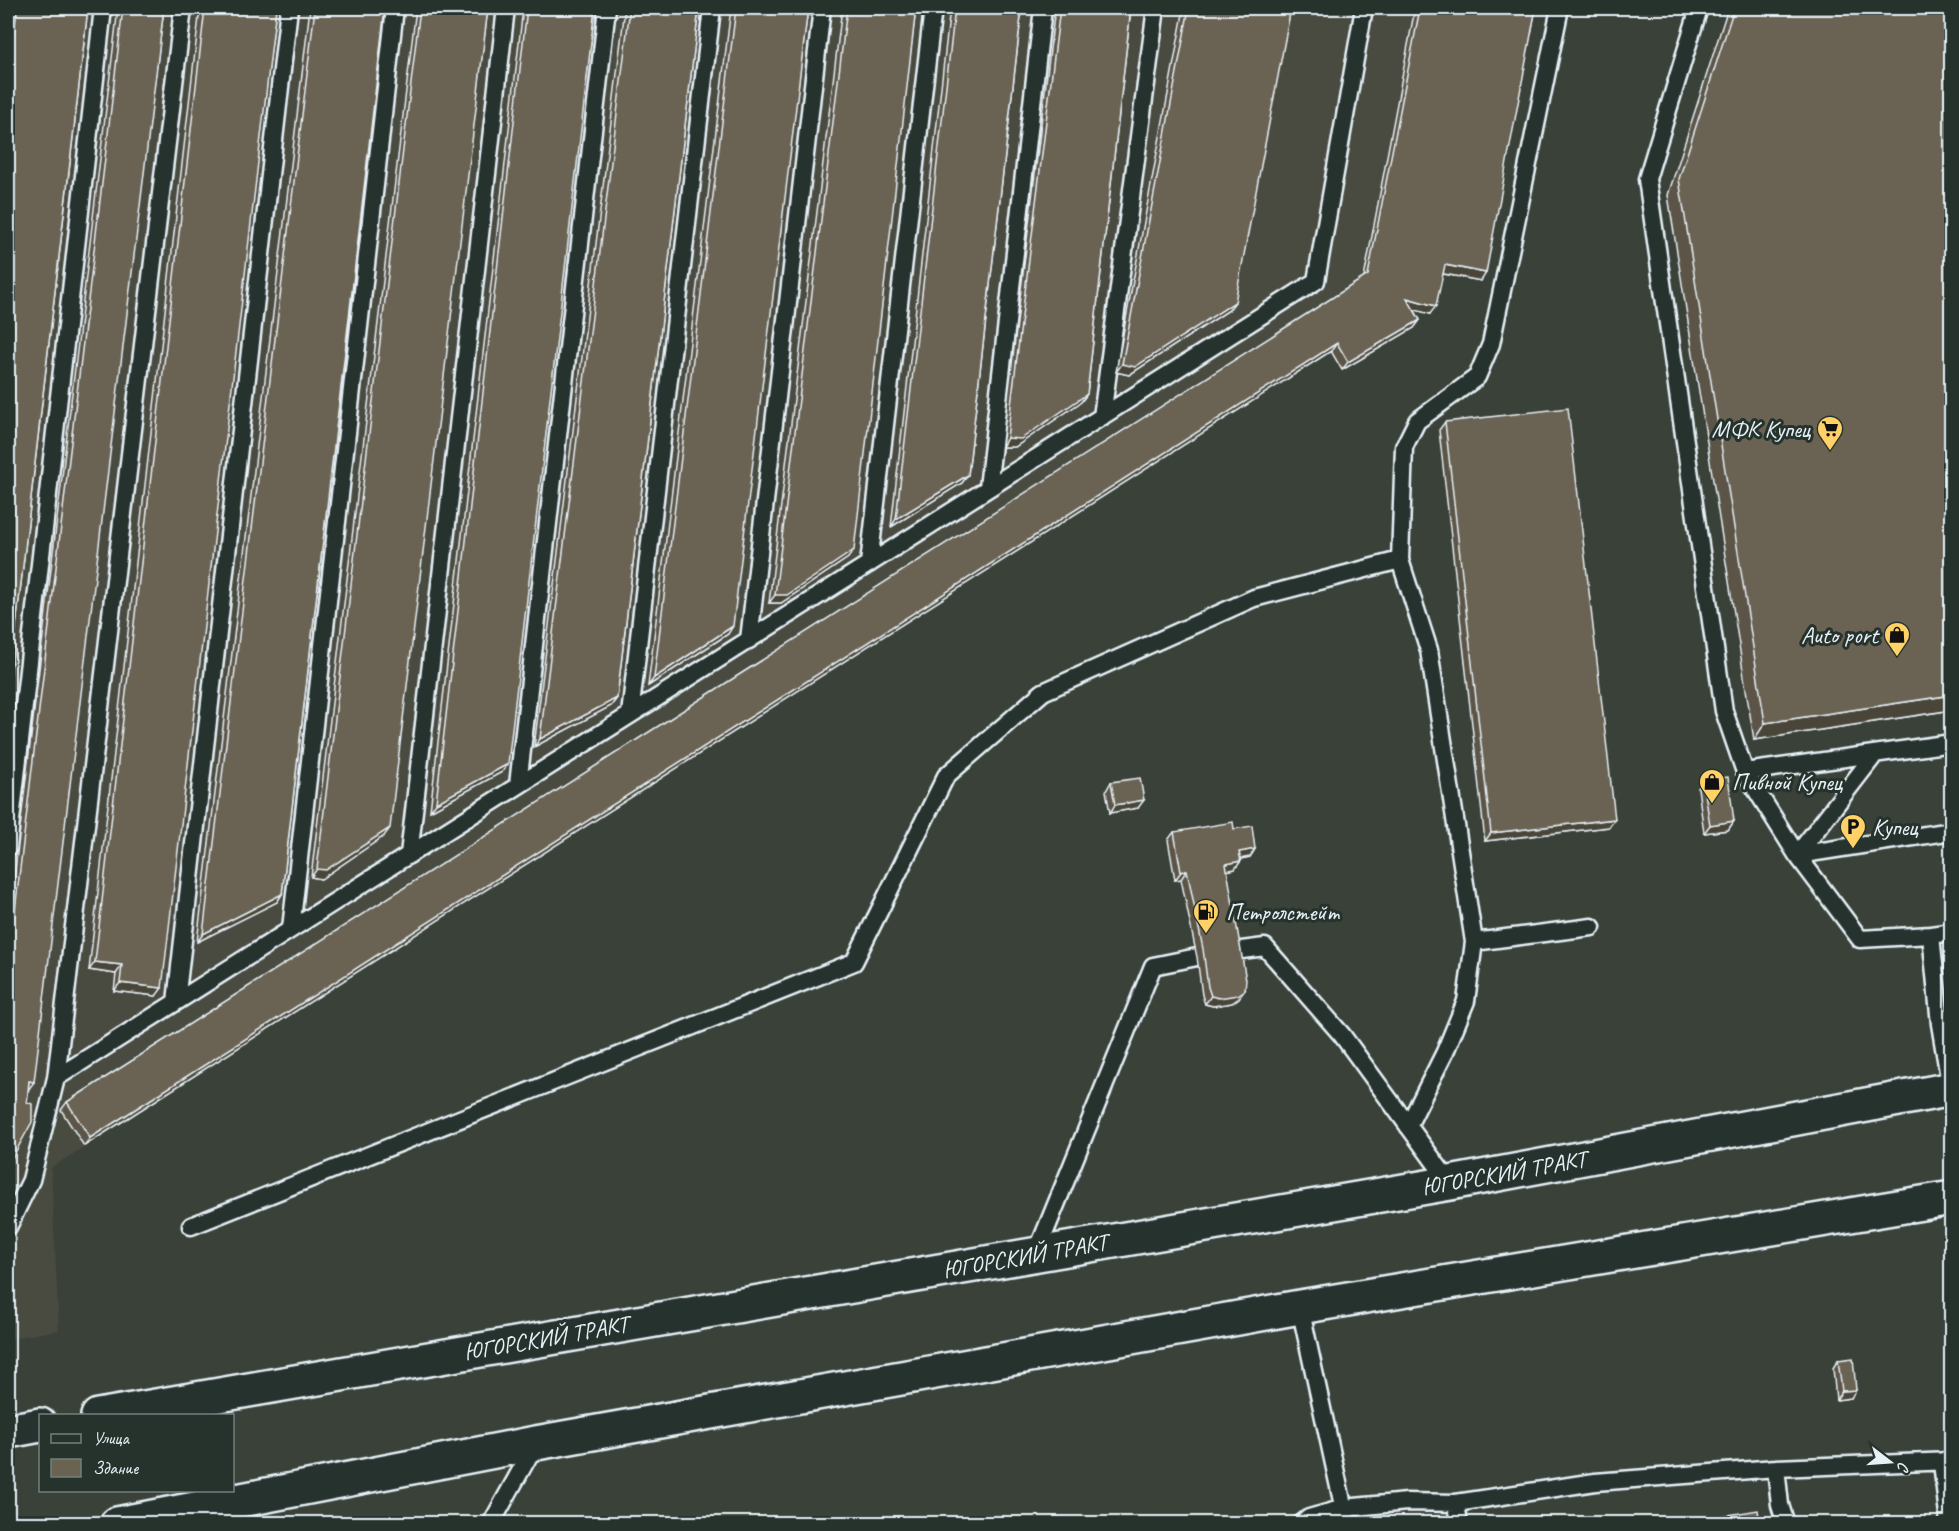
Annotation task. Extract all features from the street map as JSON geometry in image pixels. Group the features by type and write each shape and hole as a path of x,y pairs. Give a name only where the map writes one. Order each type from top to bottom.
{"main road":[{"name":"ЮГОРСКИЙ ТРАКТ","path":"110,1414 1450,1184 1951,1089"},
{"path":"139,1522 536,1443 1300,1307 1952,1198"},
{"path":"8,1431 39,1425"}],"lane":[{"path":"8,848 103,8"},
{"path":"8,1227 31,1180 56,1078 183,8"},
{"path":"176,1002 289,8"},
{"path":"291,929 395,8"},
{"path":"409,855 506,8"},
{"path":"518,785 607,8"},
{"path":"630,715 712,8"},
{"path":"749,640 822,8"},
{"path":"869,564 933,8"},
{"path":"988,488 1043,8"},
{"path":"1102,417 1156,8"},
{"path":"56,1078 1316,281 1364,8"},
{"path":"1408,1126 1445,1052 1466,1001 1474,942 1429,650 1400,560 1404,447 1417,421 1476,377 1491,344 1560,8"},
{"path":"1699,8 1647,178 1724,711 1745,772 1797,855 1860,939 1952,932"},
{"path":"191,1226 854,962 946,776 1043,692 1254,598 1400,560"},
{"path":"1745,772 1952,743"},
{"path":"1797,855 1875,754"},
{"path":"1797,855 1952,831"},
{"path":"1474,942 1592,927"},
{"path":"1931,935 1940,1024 1951,1089"},
{"path":"1234,951 1265,946 1342,1035 1450,1184"},
{"path":"1036,1254 1153,966 1197,957"},
{"path":"1300,1307 1346,1516"},
{"path":"491,1524 536,1443"},
{"path":"1301,1524 1309,1518 1346,1516 1407,1502 1456,1503 1595,1482 1776,1468 1947,1461 1949,1524"},
{"path":"1776,1468 1780,1505 1786,1524"},
{"path":"1456,1503 1459,1524"}],"shaded area":[{"path":"8,8 1532,8 1481,281 1439,273 1430,314 1402,307 1414,328 1342,370 1331,351 51,1168 59,1330 8,1339"}],"building":[{"path":"17,8 88,8 8,695 8,87"},
{"path":"123,8 164,8 34,1082 29,1081 27,1102 32,1104 32,1122 11,1160 8,1160 8,969"},
{"path":"205,8 276,8 162,988 120,983 122,965 95,962"},
{"path":"315,8 385,8 282,894 203,934"},
{"path":"420,8 488,8 390,828 326,870 317,869"},
{"path":"527,8 595,8 508,764 436,803"},
{"path":"630,8 699,8 617,698 540,739"},
{"path":"736,8 808,8 733,626 654,678"},
{"path":"847,8 916,8 854,550 787,595 775,595"},
{"path":"955,8 1022,8 968,475 896,519"},
{"path":"1060,8 1131,8 1087,394 1021,439 1007,438"},
{"path":"1189,8 1291,8 1235,302 1135,367 1122,364"},
{"path":"1420,8 1536,8 1486,273 1445,265 1436,306 1407,298 1420,320 1348,362 1337,343 90,1138 67,1102 1368,275"},
{"name":"МФК Купец","path":"1734,8 1952,8 1952,695 1765,723 1679,179"},
{"path":"1568,408 1615,819 1491,833 1445,422"},
{"path":"1728,777 1734,821 1710,825 1703,780"},
{"path":"1140,778 1144,800 1115,805 1111,782"},
{"path":"1233,822 1234,829 1252,826 1255,849 1239,852 1241,861 1226,864 1246,980 1245,990 1238,995 1219,998 1211,996 1208,987 1187,870 1181,872 1174,832"},
{"path":"1853,1358 1856,1390 1842,1391 1838,1360"},
{"path":"1758,1510 1760,1524 1673,1524"}],"place":[{"name":"МФК Купец","path":"1830,452"},
{"name":"Auto port","path":"1897,658"},
{"name":"Пивной Купец","path":"1712,805"},
{"name":"Купец","path":"1853,850"},
{"name":"Петролстейт","path":"1206,935"}]}
